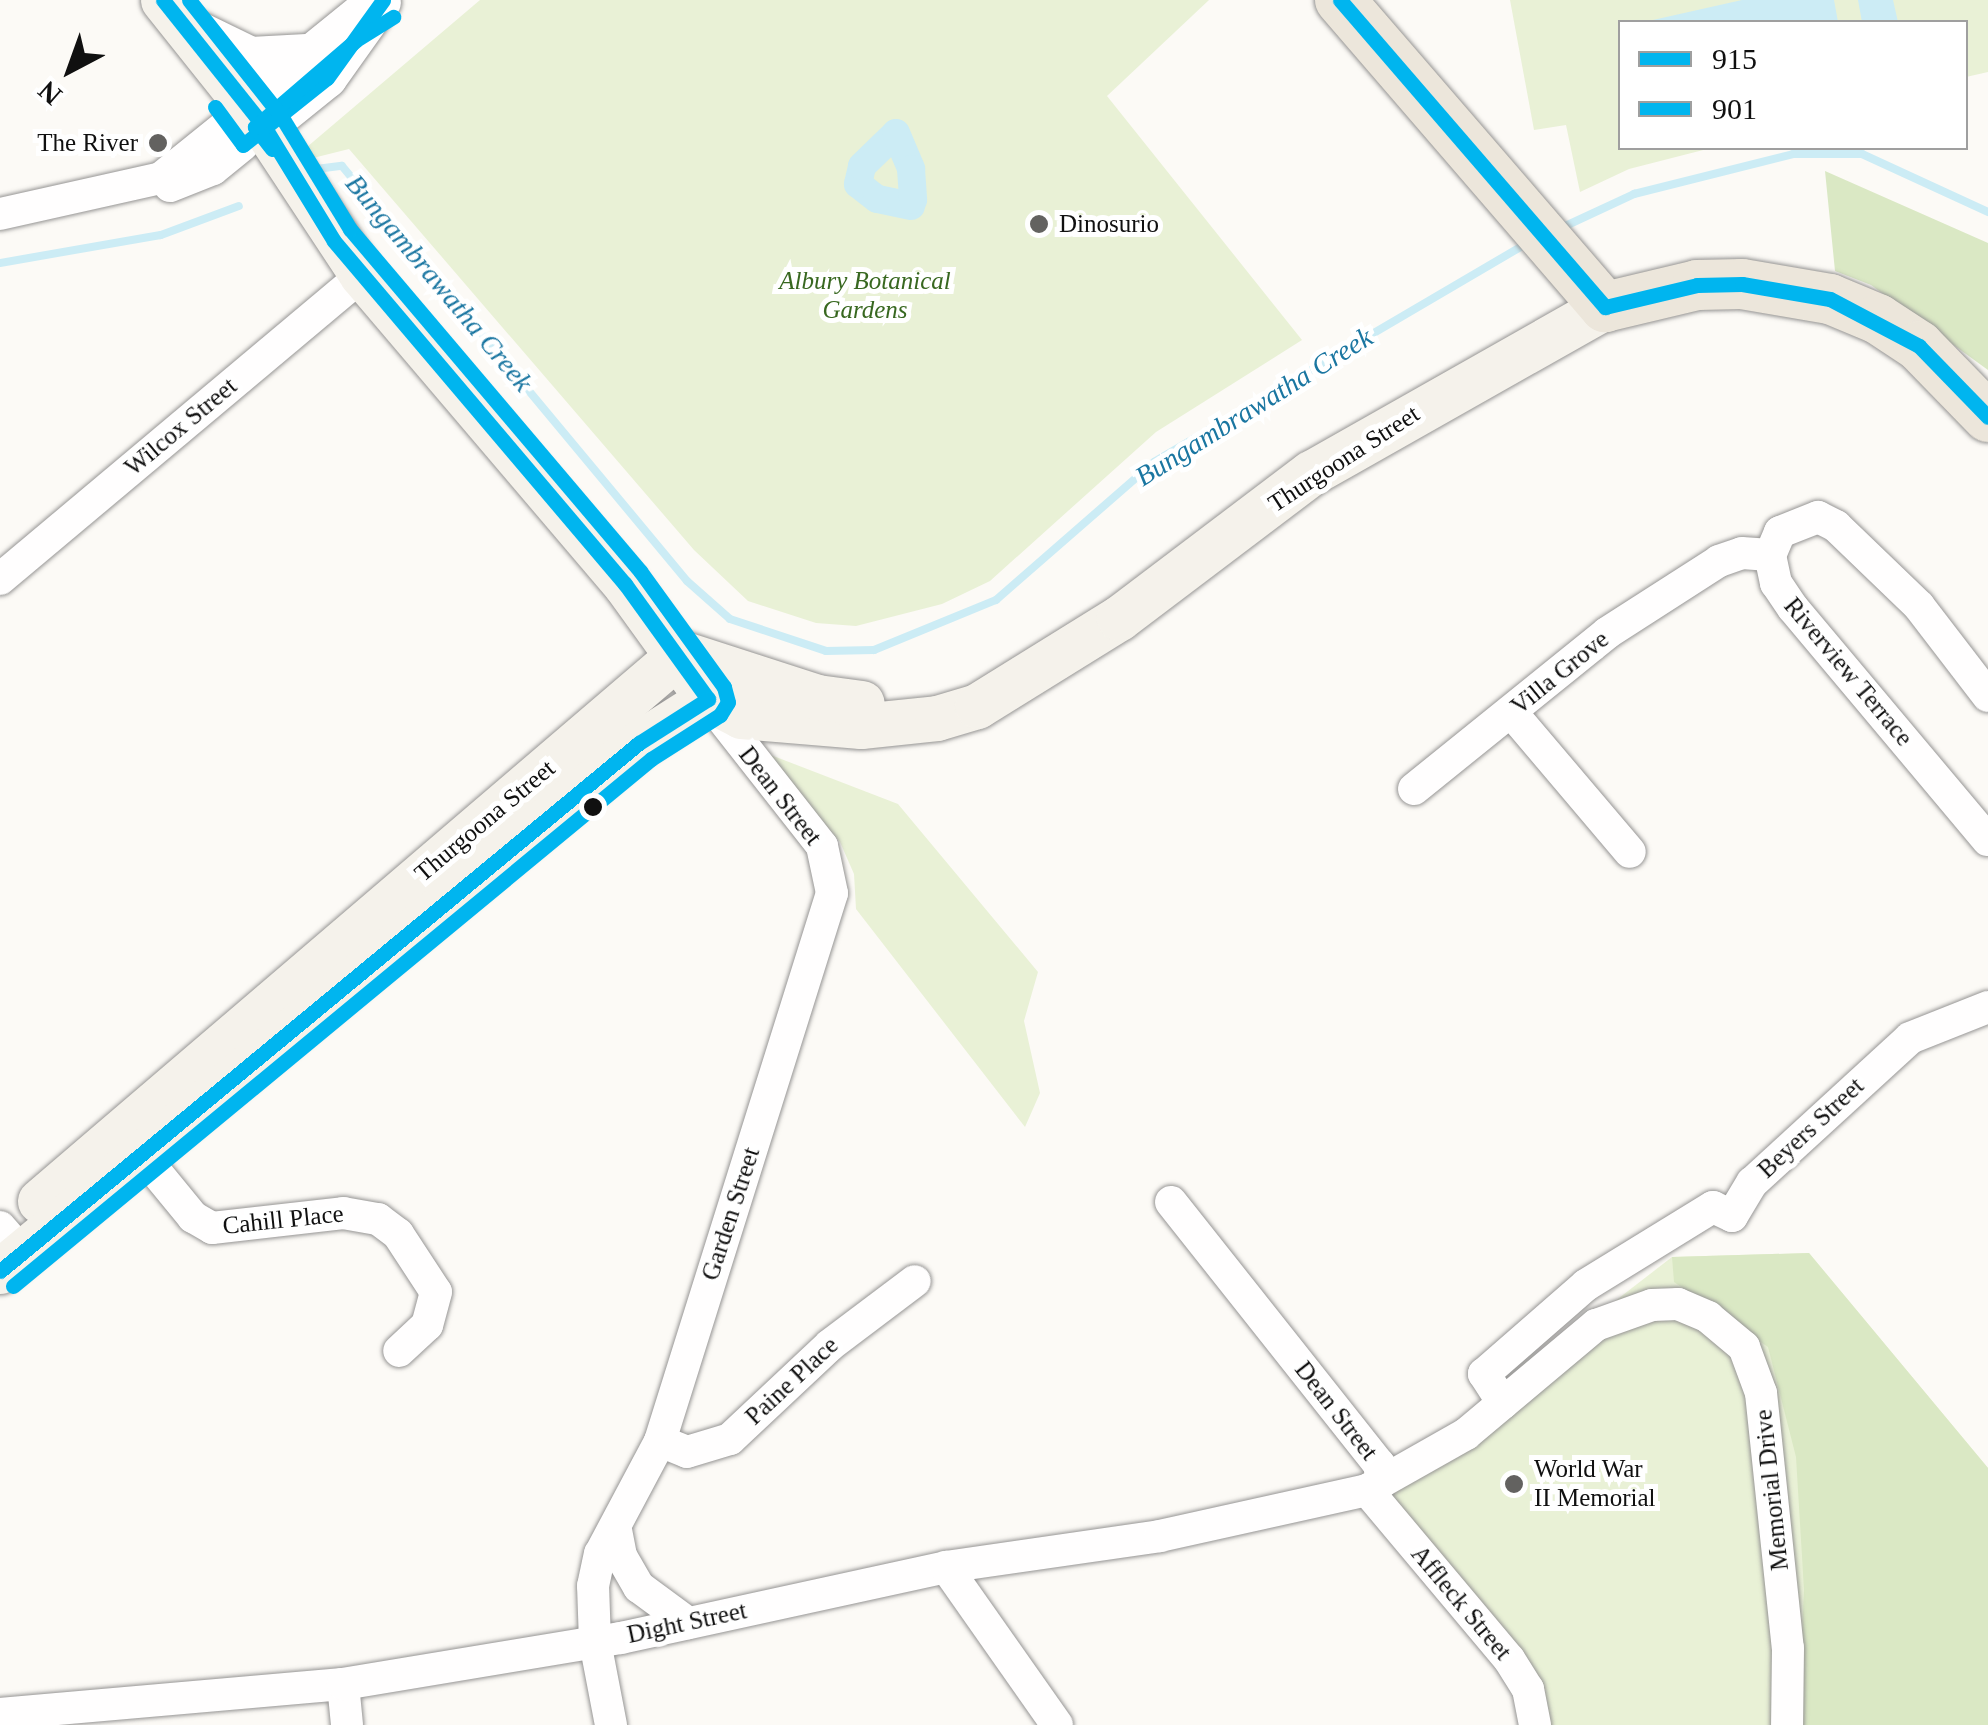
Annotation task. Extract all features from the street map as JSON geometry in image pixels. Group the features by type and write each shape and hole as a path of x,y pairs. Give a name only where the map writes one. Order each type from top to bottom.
{"main road":[{"name":"Dean Street","path":"132,0 246,126 348,258 681,653 708,699"},
{"path":"1340,0 1605,306 1697,285 1742,284 1830,299 1878,318 1918,346 1988,417"},
{"name":"Dean Street","path":"173,12 246,126"},
{"name":"Thurgoona Street","path":"503,830 708,699 728,713 779,723 892,724 977,706 1046,664 1312,473 1605,306"},
{"name":"Thurgoona Street","path":"5,1243 133,1144 503,830 681,653 816,697 867,704 954,696 1046,664"}],"street":[{"path":"246,126 327,78 382,1"},
{"path":"0,214 194,178 246,126 307,54 382,1"},
{"path":"173,12 251,57 307,54"},
{"name":"Wilcox Street","path":"0,580 348,258"},
{"path":"1770,555 1780,532 1801,520 1818,517 1836,526 1920,606 1988,696"},
{"name":"Villa Grove","path":"1414,789 1606,633 1719,561 1742,553 1770,555"},
{"name":"Riverview Terrace","path":"1770,555 1776,583 1792,608 1988,840"},
{"name":"Dean Street","path":"708,699 822,846 832,893"},
{"path":"1512,713 1630,852"},
{"name":"Garden Street","path":"611,1725 608,1640 593,1586 600,1554 660,1441 832,893"},
{"name":"Beyers Street","path":"1503,1403 1484,1374 1586,1285 1713,1207 1732,1216 1752,1183 1910,1038 1988,1007"},
{"name":"Cahill Place","path":"133,1144 193,1217 212,1228 342,1213 378,1219 424,1265 436,1292 427,1325 399,1351"},
{"name":"Dean Street","path":"1171,1202 1379,1464 1375,1486"},
{"name":"Paine Place","path":"660,1441 687,1452 730,1439 830,1345 916,1281"},
{"name":"Memorial Drive","path":"1375,1486 1444,1450 1596,1325 1652,1304 1678,1304 1708,1316 1744,1348 1767,1423 1788,1648 1787,1725"},
{"name":"Dight Street","path":"0,1714 343,1684 608,1640 946,1567 1160,1536 1375,1486"},
{"name":"Affleck Street","path":"1375,1486 1509,1659 1528,1689 1535,1725"},
{"path":"616,1530 621,1556 639,1588 688,1623"},
{"path":"946,1567 1058,1725"},
{"path":"343,1684 347,1725"}],"green space":[{"name":"Albury Botanical Gardens","path":"480,0 1209,0 1107,96 1302,340 1156,432 990,581 942,604 856,626 816,623 748,601 694,550 349,149 305,160 307,147"},
{"path":"1510,0 1988,0 1988,72 1968,77 1968,20 1618,20 1618,150 1703,150 1629,169 1580,192 1566,125 1534,130"},
{"path":"1825,171 1988,243 1988,370 1871,285 1835,271"},
{"path":"763,752 898,804 1038,972 1024,1021 1040,1093 1025,1127 856,909 854,874 840,842"},
{"path":"1809,1253 1988,1468 1988,1725 1546,1725 1372,1489 1672,1257"},
{"path":"1809,1253 1988,1468 1988,1725 1798,1725 1804,1590 1796,1457 1768,1347 1674,1282 1672,1257"}],"water":[{"path":"1742,0 1834,0 1838,20 1653,20"},
{"path":"1858,0 1893,0 1898,20 1862,20"}],"waterway":[{"path":"911,206 877,199 858,184 862,166 896,133 911,169 913,200"},
{"name":"Bungambrawatha Creek","path":"1561,228 1634,194 1793,154 1862,154 1988,212"},
{"name":"Bungambrawatha Creek","path":"316,169 342,166 687,581 730,619 826,651 874,650 996,600 1154,462 1526,244"},
{"path":"0,263 161,235 239,206"}],"transit line":[{"name":"915","path":"163,0 265,128 334,241 625,584 708,699"},
{"name":"901","path":"13,1286 651,759 720,715 728,702 724,687 640,571 350,229 281,116 189,0"},
{"name":"915","path":"215,107 243,145 327,78 383,0"},
{"name":"915","path":"1340,0 1605,307 1697,285 1742,284 1830,299 1919,346 1988,417"},
{"name":"901","path":"272,149 255,127 356,40 393,17"},
{"name":"915","path":"0,1271 639,743 708,699"}],"place":[{"name":"The River","path":"158,143"},
{"name":"Dinosurio","path":"1039,224"},
{"name":"World War II Memorial","path":"1514,1484"}]}
